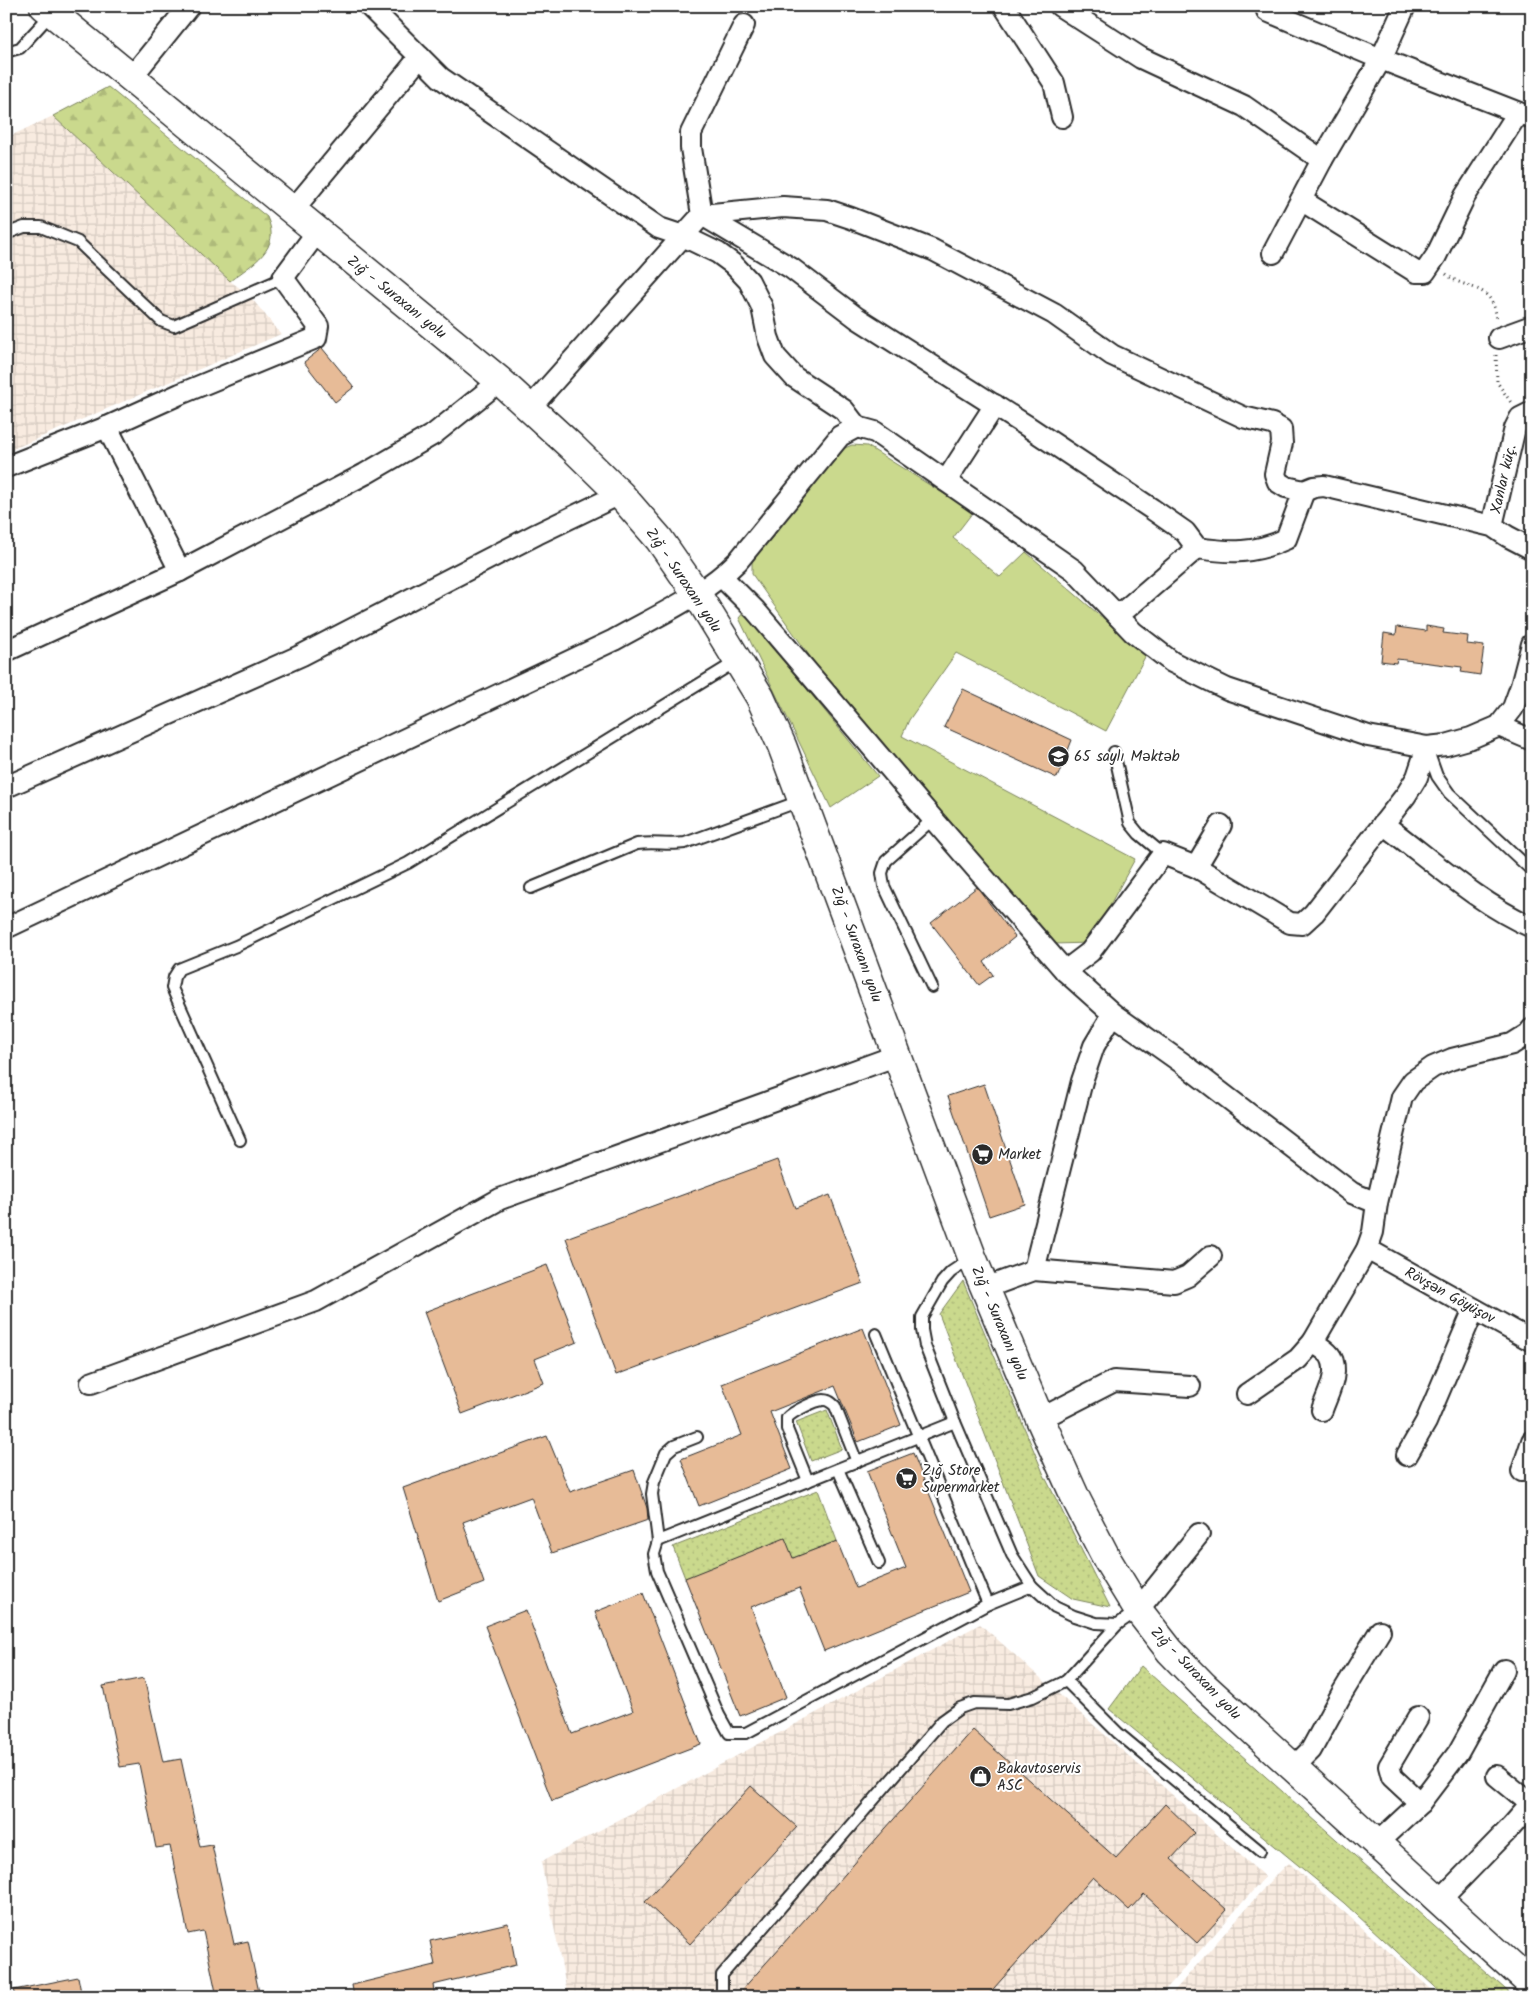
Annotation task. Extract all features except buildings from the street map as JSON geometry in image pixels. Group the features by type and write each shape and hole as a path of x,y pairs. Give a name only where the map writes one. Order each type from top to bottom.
{"main road":[{"name":"Zığ - Suraxanı yolu","path":"48,10 500,382 620,494 659,539 697,594 738,661 764,706 782,746 804,799 972,1257 1040,1419 1077,1501 1108,1561 1128,1617 1170,1651 1204,1686 1440,1900 1529,1976"}],"street":[{"path":"131,78 189,6"},
{"path":"369,6 441,78 659,228 683,236 718,253 734,264 750,282 762,307 768,337 775,356 794,377 844,410 857,427 875,432 1074,570 1133,632 1172,662 1226,689 1368,736 1427,747 1446,745 1470,738 1499,726 1513,708 1532,644"},
{"path":"1004,6 1054,83 1062,117"},
{"path":"1060,6 1142,58 1244,106 1322,160"},
{"path":"1268,6 1268,11 1525,115 1465,196 1436,256 1425,272 1416,272 1301,200"},
{"path":"1273,253 1322,160 1381,58 1405,6"},
{"path":"744,25 691,133 691,148 702,215 791,268 857,318 1152,509 1185,532 1197,548 1224,552 1265,548 1286,539 1304,491"},
{"path":"292,211 420,57"},
{"path":"530,408 702,215 784,207 827,210 933,250 1054,314 1112,355 1243,417 1272,424 1281,429 1282,443 1275,474 1278,482 1286,487 1304,491 1324,486 1492,526 1532,549"},
{"path":"6,467 107,427 180,394 316,338 318,326 283,278 317,232"},
{"path":"1498,338 1532,326"},
{"path":"6,651 180,571 364,474 434,434 500,382"},
{"path":"946,481 994,405"},
{"name":"Xanlar küç.","path":"1492,526 1515,428 1520,418 1532,412"},
{"path":"107,427 180,571"},
{"path":"6,928 614,640 697,594 722,577 738,561 840,436 857,427"},
{"path":"6,787 302,655 536,534 620,494"},
{"path":"1118,616 1197,548"},
{"path":"722,577 755,610 1065,971 1113,1014 1185,1065 1352,1193 1377,1203"},
{"path":"1499,726 1532,740"},
{"path":"1065,971 1090,952 1163,854 1196,867 1290,923 1302,924 1314,914 1406,795 1418,777 1427,747"},
{"path":"1383,824 1487,903 1514,920 1532,927"},
{"path":"1196,867 1221,825"},
{"path":"1034,1270 1082,1081 1094,1046 1113,1014"},
{"path":"1247,1394 1298,1359 1313,1342 1367,1249 1373,1232 1377,1203 1402,1097 1413,1081 1433,1067 1452,1058 1512,1044 1530,1035"},
{"path":"91,1383 316,1301 500,1199 898,1055"},
{"name":"Rövşən Göyüşov","path":"1367,1249 1532,1341"},
{"path":"985,1288 1034,1270 1174,1282 1188,1276 1211,1256"},
{"path":"1407,1456 1426,1422 1474,1308"},
{"path":"1313,1342 1331,1355 1334,1365 1333,1380 1322,1410"},
{"path":"1040,1419 1114,1381 1190,1386"},
{"path":"1522,1471 1532,1441"},
{"path":"1128,1617 1199,1534"},
{"path":"1294,1767 1311,1750 1380,1631"},
{"path":"1377,1843 1420,1803 1458,1753 1504,1670"},
{"path":"1418,1717 1389,1766 1392,1777 1420,1803"},
{"path":"1440,1900 1531,1804 1497,1776"}],"lane":[{"path":"6,48 9,51 20,48 48,10"},
{"path":"6,234 24,226 41,227 78,242 161,321 174,326 283,278"},
{"path":"240,1140 172,988 174,977 179,969 236,946 408,863 738,661"},
{"path":"1427,747 1437,776 1449,793 1529,868"},
{"path":"1114,752 1130,822 1139,834 1163,854"},
{"path":"531,888 637,844 686,843 804,799"},
{"path":"932,987 884,886 882,873 886,862 933,819"},
{"path":"972,1257 951,1272 942,1282 922,1317 922,1330 925,1346 955,1422 1012,1554 1032,1586 1055,1607 1096,1623 1128,1617"},
{"path":"876,1334 988,1604"},
{"path":"808,1481 787,1428 787,1418 791,1413 822,1400 826,1400 835,1406 856,1462"},
{"path":"658,1541 955,1422"},
{"path":"697,1437 674,1446 666,1454 654,1482 652,1494 658,1541 654,1554 656,1571 719,1715 729,1733 746,1733 988,1604 1032,1586"},
{"path":"838,1469 879,1563"},
{"path":"722,1997 722,1975 942,1721 960,1708 974,1703 1008,1704 1033,1696 1066,1681 1128,1617"},
{"path":"1066,1681 1118,1733 1260,1851"}],"shaded area":[{"path":"53,116 230,281 248,294 281,334 6,452 6,138"},
{"path":"980,1624 1265,1877 1159,1997 568,1997 541,1862"},
{"path":"1289,1863 1440,1997 1169,1997 1270,1881"}],"green space":[{"path":"108,87 267,217 271,228 271,238 263,255 256,262 230,281 53,116"},
{"path":"852,445 867,446 973,512 953,538 1000,577 1026,552 1146,655 1106,731 956,653 909,720 902,736 1135,859 1089,943 1054,944 818,668 752,574 752,559 840,450"},
{"path":"744,612 878,776 831,808 739,618"},
{"path":"963,1281 1044,1475 1110,1607 1073,1599 1039,1576 939,1314"},
{"path":"827,1410 842,1449 811,1461 796,1422"},
{"path":"818,1490 837,1541 793,1558 685,1578 673,1547"},
{"path":"1141,1666 1514,1997 1446,1997 1344,1903 1109,1709"}],"place":[{"name":"65 saylı Məktəb","path":"1058,756"},
{"name":"Market","path":"982,1154"},
{"name":"Zığ Store Supermarket","path":"906,1479"},
{"name":"Bakavtoservis ASC","path":"981,1777"}]}
